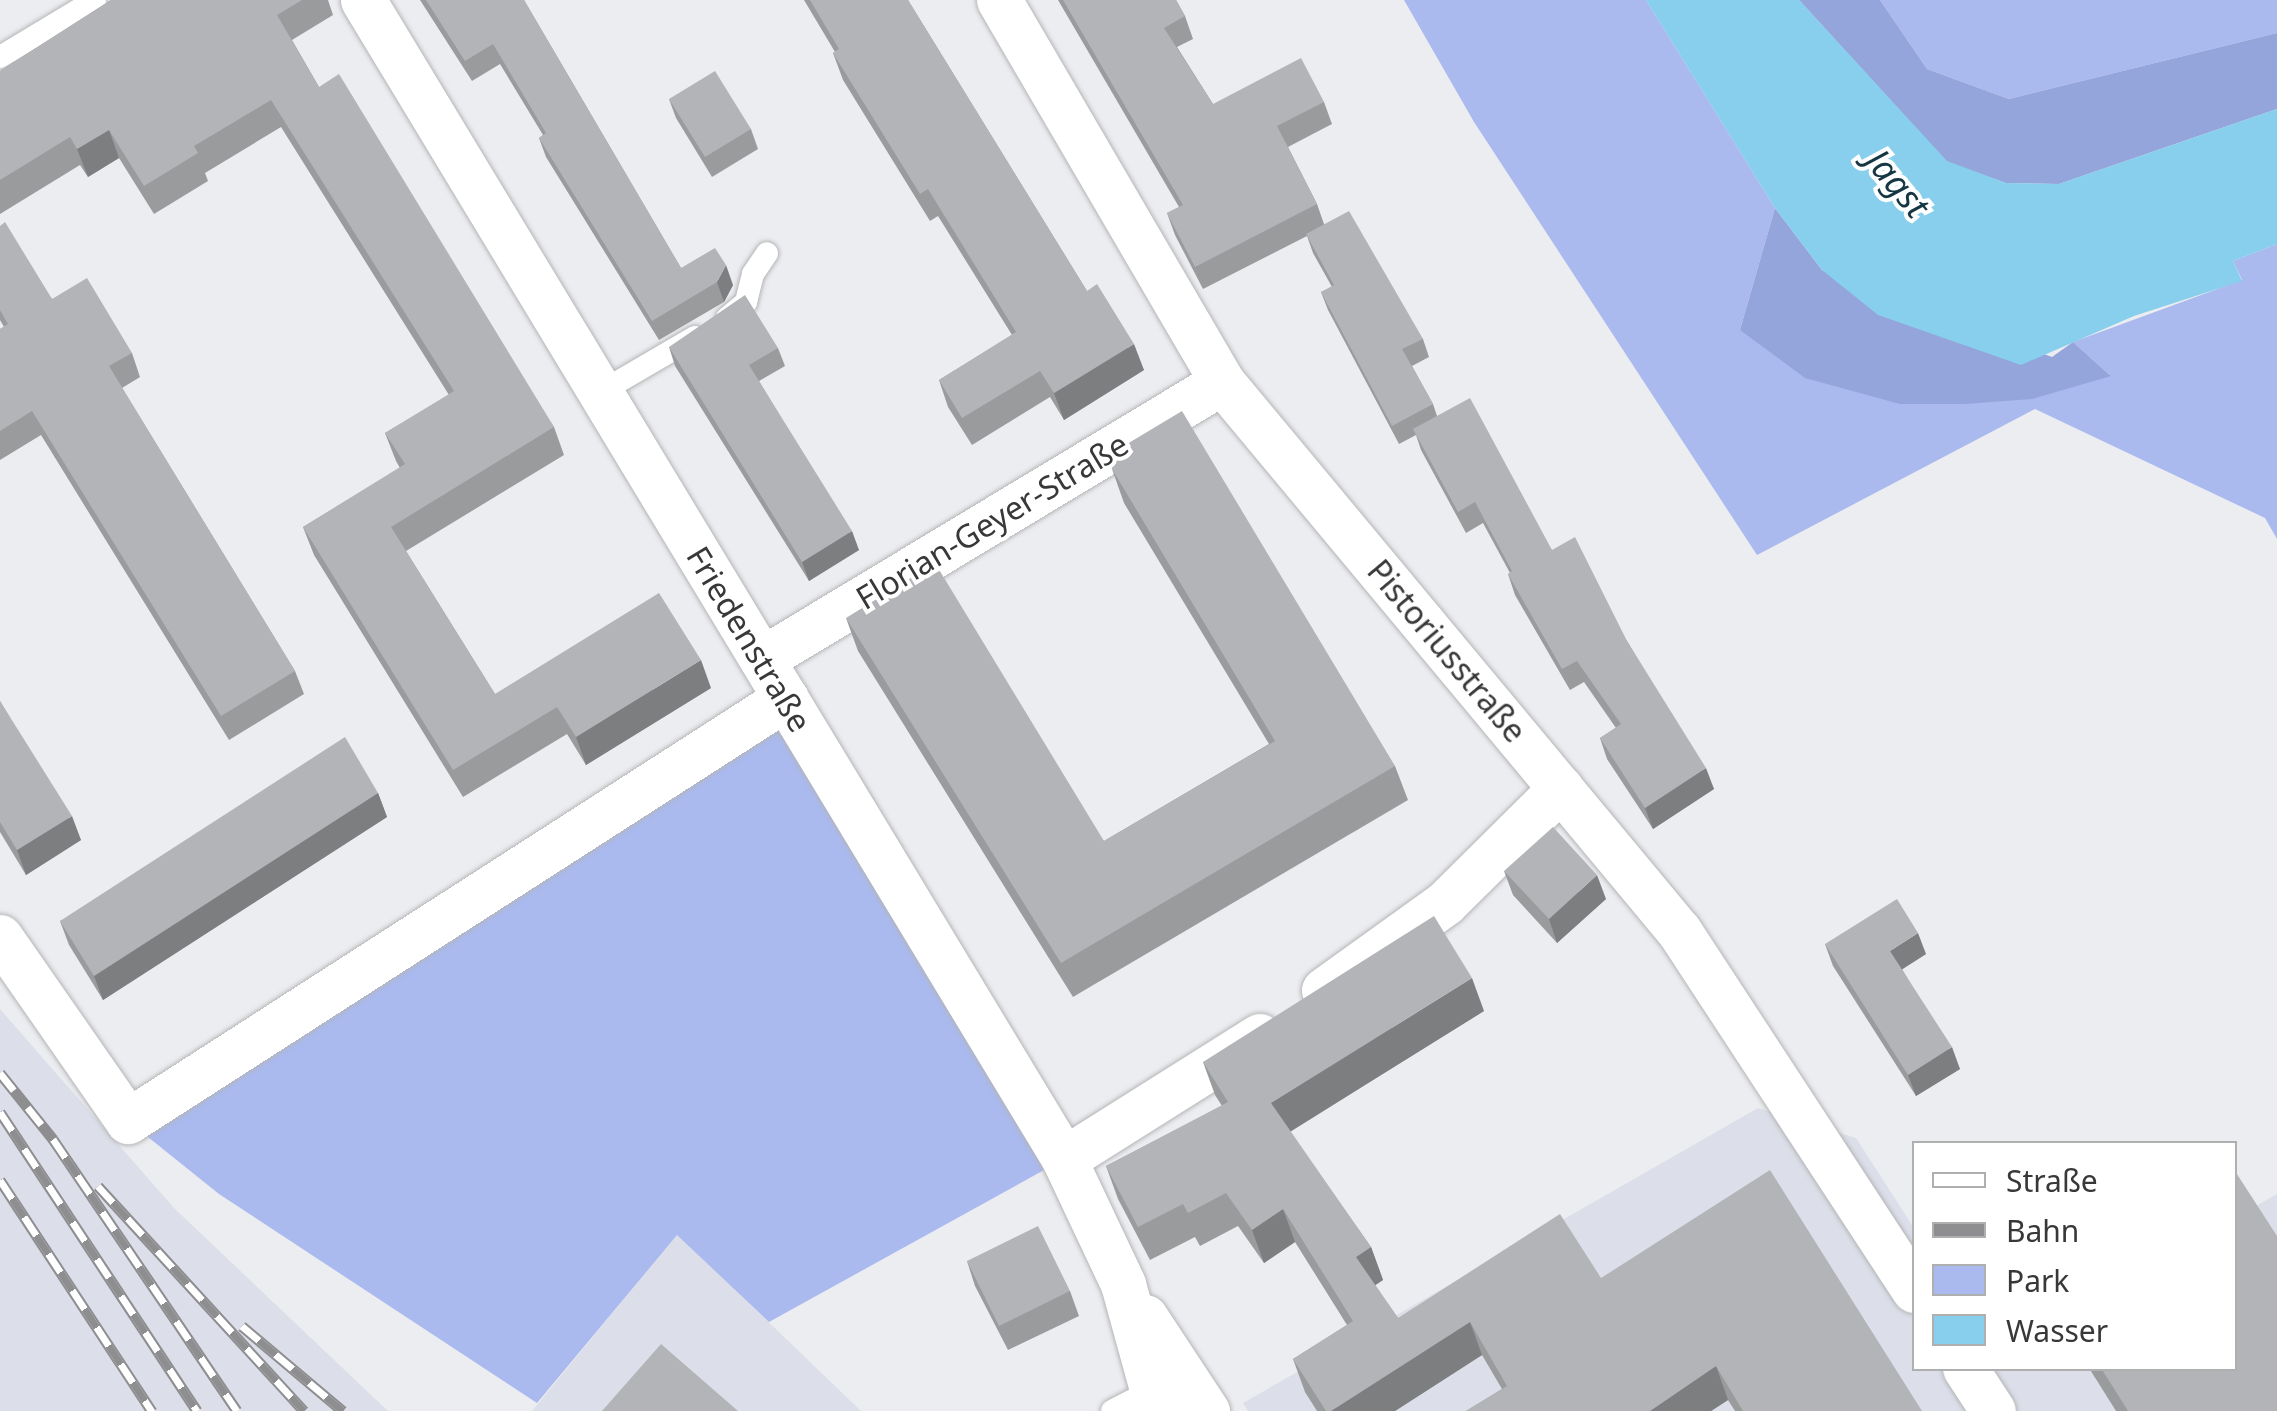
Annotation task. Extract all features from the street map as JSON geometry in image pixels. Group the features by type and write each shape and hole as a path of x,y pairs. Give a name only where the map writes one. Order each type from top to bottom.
{"street":[{"name":"Friedenstraße","path":"363,0 1064,1159 1123,1284 1207,1411"},
{"name":"Pistoriusstraße","path":"999,0 1222,382 1679,930 1912,1287"},
{"name":"Florian-Geyer-Straße","path":"762,659 1222,382"},
{"path":"0,937 128,1121 786,698"},
{"path":"1064,1159 1268,1030 1445,903 1561,788"},
{"name":"Friedenstraße","path":"1123,1284 1155,1401"},
{"path":"1967,1371 1993,1411"}],"lane":[{"path":"0,57 95,0"},
{"path":"598,393 735,314 767,253"},
{"path":"1112,1411 1155,1401"}],"shaded area":[{"path":"1799,0 1880,0 1927,69 2009,99 2277,33 2277,109 2059,184 2006,183 1947,162"},
{"path":"1775,208 1822,270 2052,357 2073,342 2111,376 2032,399 1965,404 1900,404 1805,378 1740,330"},
{"path":"0,1009 174,1208 388,1411 0,1411"},
{"path":"1758,1108 1856,1138 1912,1225 1912,1371 2237,1371 2237,1217 2277,1194 2277,1411 1248,1411 1243,1403"},
{"path":"677,1234 861,1411 532,1411"}],"green space":[{"path":"1404,0 1646,0 1775,208 1740,330 2110,375 2073,342 2242,280 2233,261 2277,244 2277,539 2265,518 2035,409 1757,555 1474,122"},
{"path":"1880,0 2277,0 2277,33 2009,99 1927,69"},
{"path":"786,698 1064,1159 769,1322 677,1235 537,1403 219,1194 128,1121"}],"water":[{"name":"Jagst","path":"1646,0 1799,0 1947,161 2006,183 2059,184 2277,109 2277,244 2233,261 2242,281 2134,316 2021,365 1878,315 1822,270 1775,208"}],"building":[{"path":"111,0 302,0 277,15 319,87 339,74 554,427 391,527 495,694 659,593 701,660 576,737 557,707 453,770 303,527 405,464 385,433 454,391 271,100 194,146 198,153 144,186 109,130 77,149 70,137 0,180 0,71"},
{"path":"426,0 524,0 681,268 715,248 726,265 717,282 652,321 539,138 546,133 493,44 465,61"},
{"path":"810,0 908,0 1087,291 1097,284 1134,344 1054,393 1040,371 962,418 939,380 1016,332 928,189 920,194 833,53 839,49"},
{"path":"1063,0 1176,0 1185,16 1164,28 1213,104 1301,58 1324,102 1277,126 1317,204 1195,267 1167,213 1183,205"},
{"path":"715,71 751,129 705,157 669,99"},
{"path":"1349,211 1423,339 1402,349 1433,404 1392,426 1321,292 1334,285 1306,234"},
{"path":"5,222 52,299 87,278 132,353 109,366 295,671 221,716 32,411 0,431 0,329 8,324 0,310 0,226"},
{"path":"745,295 778,348 749,365 852,531 802,562 669,347"},
{"path":"1470,398 1552,550 1575,537 1627,641 1706,768 1645,808 1600,738 1621,724 1577,661 1562,669 1508,574 1512,571 1475,502 1458,512 1413,429"},
{"path":"1182,411 1395,766 1061,963 846,618 935,563 1104,841 1275,741 1112,469 1112,453"},
{"path":"0,701 72,816 17,850 0,822"},
{"path":"345,737 378,793 94,976 60,921"},
{"path":"1553,827 1597,875 1549,919 1504,871"},
{"path":"1897,899 1918,933 1890,951 1952,1047 1908,1075 1825,944"},
{"path":"1434,916 1472,978 1271,1103 1371,1247 1356,1257 1398,1318 1560,1214 1601,1278 1770,1170 1922,1411 1743,1411 1716,1366 1650,1411 1466,1411 1507,1386 1470,1322 1326,1411 1293,1359 1353,1321 1283,1209 1252,1230 1226,1193 1188,1213 1183,1204 1138,1227 1106,1166 1228,1102 1203,1062"},
{"path":"2237,1174 2277,1236 2277,1411 2128,1411 2103,1371 2237,1371"},
{"path":"1038,1226 1070,1291 999,1326 967,1261"},
{"path":"661,1344 738,1411 602,1411"}],"railway":[{"path":"0,1073 53,1139 237,1411"},
{"path":"0,1112 197,1411"},
{"path":"0,1180 152,1411"},
{"path":"98,1186 304,1411"},
{"path":"242,1326 343,1411"}]}
